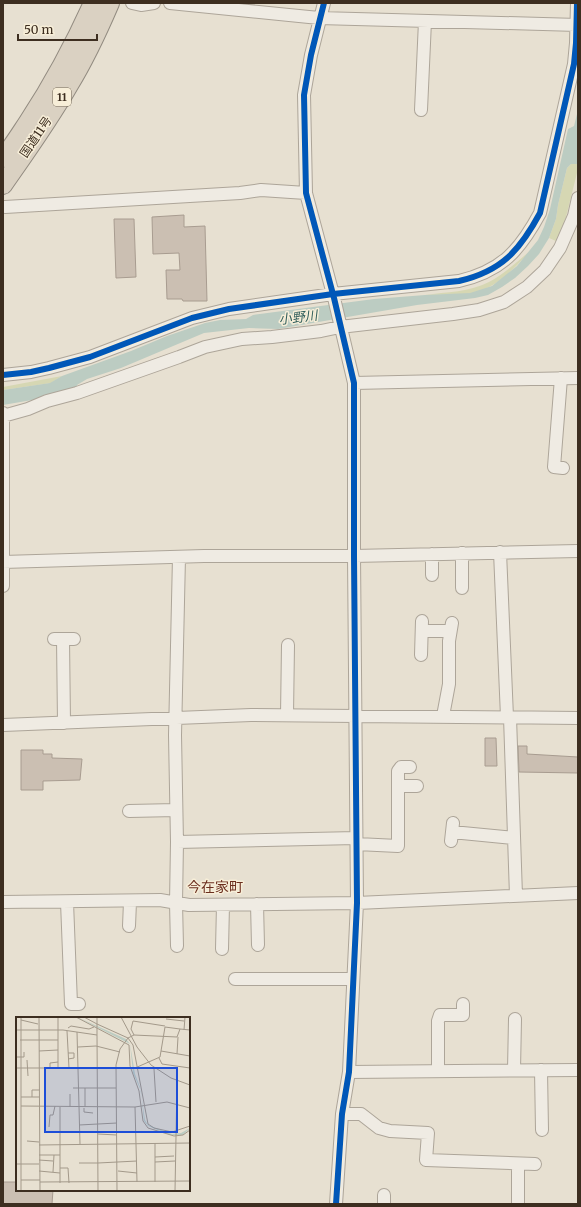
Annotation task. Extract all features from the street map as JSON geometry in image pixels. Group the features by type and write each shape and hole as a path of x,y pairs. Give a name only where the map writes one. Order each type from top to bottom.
{"highway":[{"name":"国道11号","path":"3,158 29,121 57,76 93,3"},
{"name":"国道11号","path":"3,185 49,119 70,85 86,55 110,3"}],"street":[{"path":"132,3 154,3"},
{"path":"170,3 227,6 319,18 577,25"},
{"path":"324,3 319,18 304,95 306,193 334,296 354,383 357,903 350,1072 342,1114 336,1204"},
{"path":"3,375 31,372 90,357 172,325 210,313 229,309 474,278 503,262 517,248 531,229 540,213 574,64 577,3"},
{"path":"421,110 426,21"},
{"path":"5,207 240,193 261,190 306,193"},
{"path":"3,416 28,409 47,401 77,393 206,347 242,339 321,331 340,325 453,314 479,310 504,302 527,287 545,270 560,248 574,216 578,198"},
{"path":"561,378 554,467 563,468"},
{"path":"354,383 578,378"},
{"path":"3,413 3,586"},
{"path":"3,562 179,557 354,556 578,551"},
{"path":"500,552 509,717 516,896"},
{"path":"462,553 462,588"},
{"path":"432,554 432,576"},
{"path":"177,946 177,842 174,736 179,557"},
{"path":"421,655 422,626 451,627 449,641 449,684 443,716"},
{"path":"64,639 64,723"},
{"path":"287,715 288,646"},
{"path":"3,725 251,715 578,718"},
{"path":"177,842 356,841 398,846 398,771 401,767 410,767"},
{"path":"398,786 417,786"},
{"path":"129,811 176,810"},
{"path":"452,832 514,838"},
{"path":"3,902 130,902 160,900 189,905 357,903 578,893"},
{"path":"67,902 71,1004 79,1004"},
{"path":"130,902 130,926"},
{"path":"257,904 258,945"},
{"path":"222,905 222,949"},
{"path":"235,979 262,974 353,979"},
{"path":"438,1071 438,1021 440,1015 463,1015 463,1004"},
{"path":"514,1070 515,1019"},
{"path":"541,1070 542,1130"},
{"path":"350,1072 578,1070"},
{"path":"342,1114 361,1114 379,1128 428,1133 426,1160 534,1164"},
{"path":"518,1164 518,1204"}],"green space":[{"path":"571,164 578,164 578,169 565,221 556,241 549,238 556,219 567,168"},
{"path":"531,250 519,264 490,287 472,293 425,295 458,291 482,285 500,275"},
{"path":"62,376 51,383 3,390 3,387"}],"water":[{"name":"小野川","path":"578,110 578,164 571,164 567,168 556,219 549,238 539,254 528,266 515,278 488,295 417,305 278,329 249,328 204,333 121,368 87,379 77,385 77,388 38,399 3,405 3,390 50,383 62,376 205,323 220,320 246,319 253,315 374,299 470,293 492,286 517,266 538,240 550,209 568,129 574,126"}],"building":[{"path":"184,215 184,227 205,226 207,301 167,299 166,270 180,270 179,253 153,254 152,217"},
{"path":"114,219 134,219 136,277 116,278"},
{"path":"485,738 496,738 497,766 485,766"},
{"path":"518,746 527,746 527,754 578,757 578,773 519,772"},
{"path":"21,750 43,750 43,754 52,754 52,758 82,759 80,780 43,781 43,790 21,790"},
{"path":"3,1182 16,1182 16,1191 53,1191 52,1204 3,1204"}],"cycle path":[{"path":"324,3 311,55 304,95 306,193 334,298 354,383 357,903 349,1072 342,1114 336,1204"},
{"path":"3,375 31,372 90,357 192,318 229,309 333,294 459,281 474,277 498,265 517,248 533,226 540,213 574,64 577,3"}],"district":[{"name":"今在家町","path":"215,887"}]}
